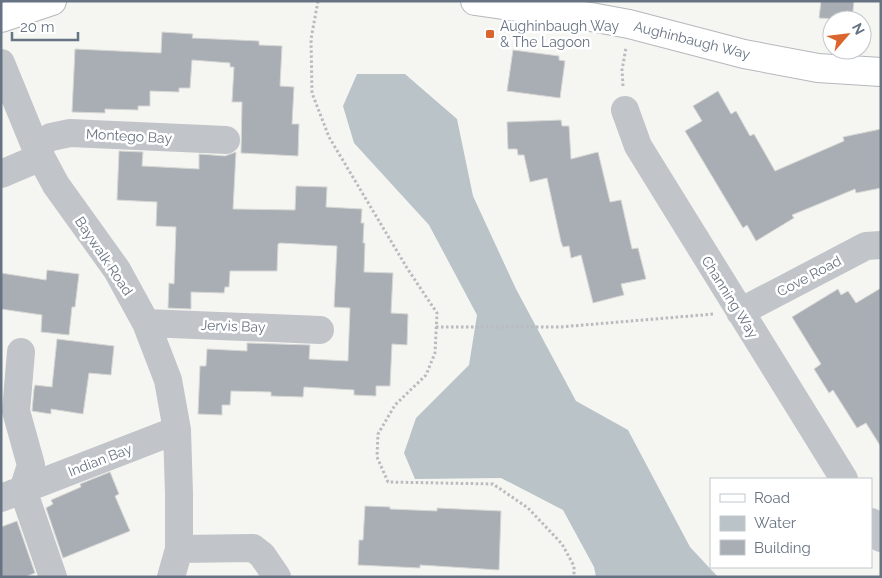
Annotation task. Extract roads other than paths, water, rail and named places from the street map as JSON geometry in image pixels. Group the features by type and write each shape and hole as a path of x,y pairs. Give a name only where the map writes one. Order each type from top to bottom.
{"main road":[{"path":"1,18 52,1"},
{"name":"Aughinbaugh Way","path":"475,1 629,24 744,54 818,68 881,72"}],"street":[{"name":"Baywalk Road","path":"1,63 38,152 56,185 117,270 146,323 168,380 177,430 179,549 172,577"},
{"name":"Channing Way","path":"625,110 638,146 843,478"},
{"name":"Montego Bay","path":"1,174 38,152 50,137 70,133 226,140"},
{"name":"Cove Road","path":"740,312 866,246 881,245"},
{"name":"Jervis Bay","path":"146,323 320,330"},
{"path":"21,352 16,411 30,465 12,494 53,577"},
{"name":"Indian Bay","path":"12,494 177,430"},
{"path":"872,524 881,538"},
{"path":"179,549 252,548 262,555 277,577"}],"water":[{"path":"357,74 405,74 457,119 473,196 516,289 576,401 628,430 690,547 718,577 596,577 594,567 563,510 501,478 415,479 404,453 416,418 469,365 477,315 429,225 354,143 343,106"}],"place":[{"name":"Aughinbaugh Way & The Lagoon","path":"490,34"}]}
